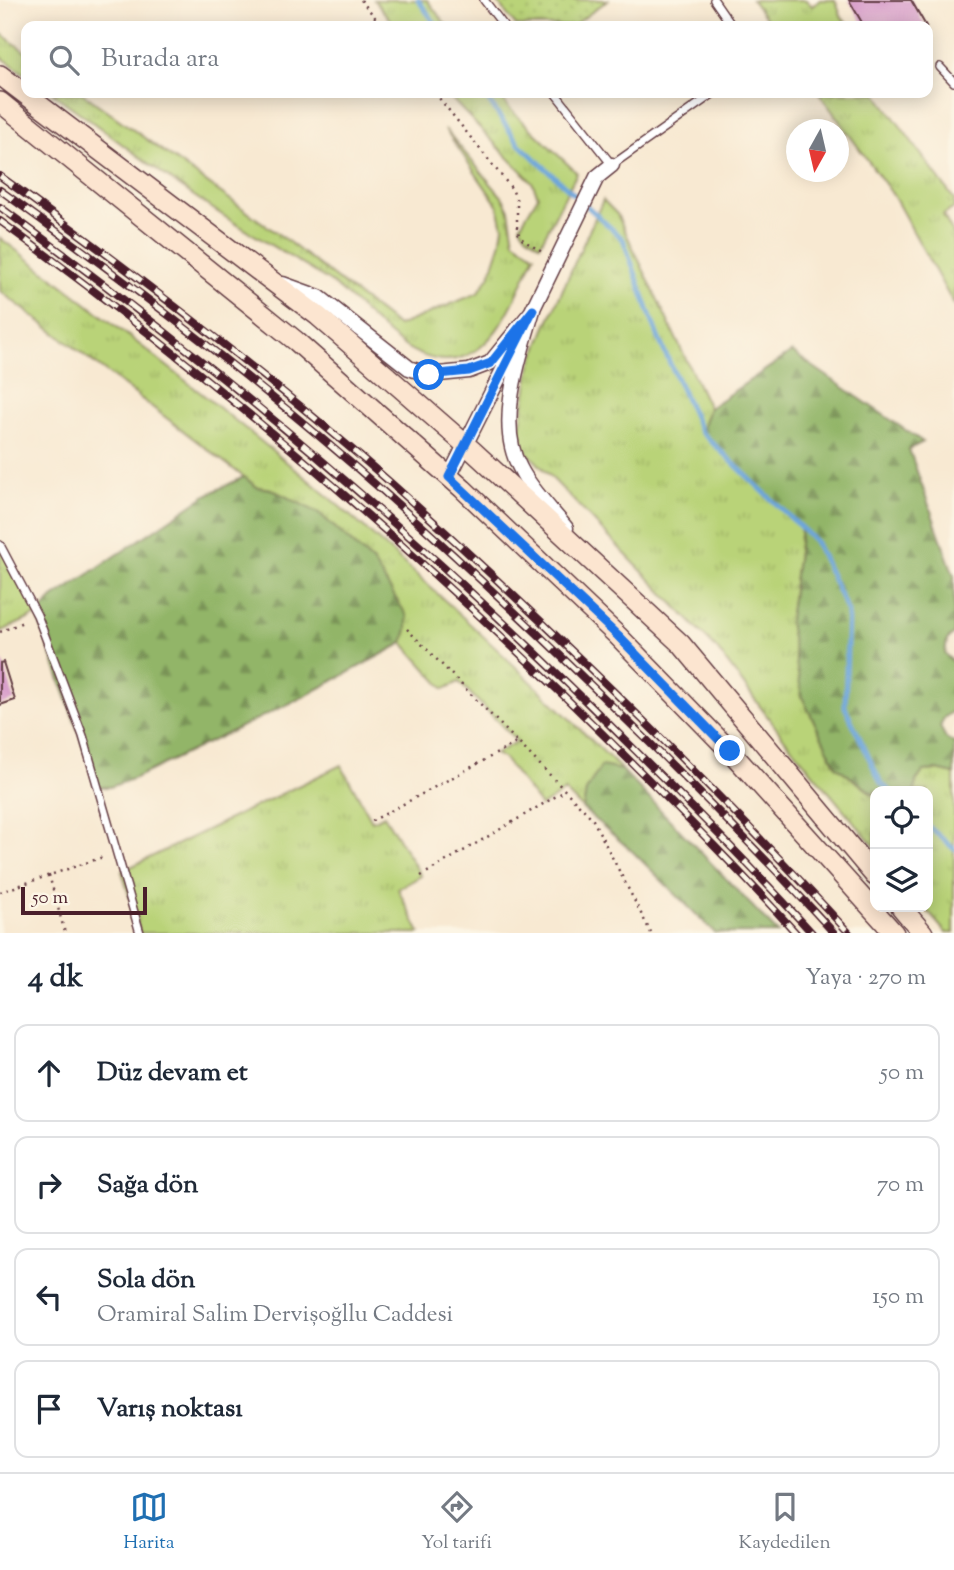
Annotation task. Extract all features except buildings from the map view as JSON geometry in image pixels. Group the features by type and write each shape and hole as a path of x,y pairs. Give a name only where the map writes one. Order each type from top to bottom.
{"main road":[{"path":"0,75 21,91"},
{"path":"30,98 318,316 466,445 681,644 870,870"},
{"path":"0,102 296,341 449,477 618,636 721,741 894,933"},
{"path":"905,912 923,933"}],"street":[{"path":"449,477 597,177 612,165"},
{"path":"269,278 319,297 409,368 429,375 469,371 491,363 533,310"},
{"path":"533,310 517,363 513,387 510,433 513,452 520,469 591,560"}],"lane":[{"path":"484,0 500,21"},
{"path":"714,0 729,21"},
{"path":"940,67 954,82"},
{"path":"559,98 612,165 707,98"},
{"path":"0,545 37,615 85,739 140,933"}],"path":[{"path":"361,0 378,21"},
{"path":"439,98 512,189 517,201 517,230 523,240 559,257"},
{"path":"0,632 37,615"},
{"path":"407,629 592,818 651,933"},
{"path":"372,821 518,742"},
{"path":"421,876 565,791"},
{"path":"0,892 117,852"},
{"path":"49,875 65,933"}],"green space":[{"path":"374,0 427,0 443,21 391,21"},
{"path":"496,0 608,0 580,21 512,21"},
{"path":"752,0 806,0 812,6 820,0 835,0 845,21 767,21"},
{"path":"0,33 21,48 21,71 0,56"},
{"path":"59,98 89,98 285,239 398,326 478,293 490,275 500,245 503,227 498,206 445,129 503,198 509,210 514,241 535,255 503,321 492,336 479,348 464,356 447,360 430,358 398,342 329,281 219,213"},
{"path":"451,98 502,98 577,173 540,245 526,235 520,226 538,196 532,182"},
{"path":"823,98 880,98 954,199 954,208 943,215 954,235 954,305 893,195 849,134 849,119 838,119"},
{"path":"603,200 617,214 709,408 702,432 801,528 789,622 836,766 870,792 870,841 786,741 716,648 524,449 520,428 531,365"},
{"path":"0,238 158,359 312,483 470,624 622,770 601,767 586,791 583,809 565,791 541,806 504,759 495,754 517,741 459,682 444,689 403,643 407,629 271,489 257,487 0,291"},
{"path":"792,352 923,442 909,449 954,576 954,634 947,640 945,654 954,663 954,710 944,718 940,727 946,738 954,743 954,774 937,770 924,771 916,786 870,786 870,791 836,766 802,697 789,622 801,528 701,432 709,408"},
{"path":"244,477 257,487 271,489 319,513 373,562 407,616 403,643 305,696 135,778 110,787 98,787 37,615 53,598 206,495"},
{"path":"0,545 37,615 0,632"},
{"path":"341,765 372,821 384,815 421,876 398,889 420,933 140,933 122,871"},
{"path":"601,766 622,770 778,933 715,933 633,852 583,809 586,791"},
{"path":"937,770 954,774 954,933 946,933 928,912 933,912 933,786 916,786 923,771"}],"waterway":[{"path":"418,0 433,21"},
{"path":"487,98 519,144 623,239 658,337 701,432 815,541 848,612 845,707 884,786"},
{"path":"933,830 954,849"}],"railway":[{"path":"0,176 199,325 297,403 392,484 560,639 755,833 849,933"},
{"path":"0,190 196,336 384,492 484,583 614,708 834,933"},
{"path":"0,207 168,334 408,535 562,678 769,886 812,933"},
{"path":"0,221 165,346 402,546 554,686 796,933"}],"route":[{"path":"429,375 469,371 491,363 533,310 449,477 618,636 730,751"}]}
